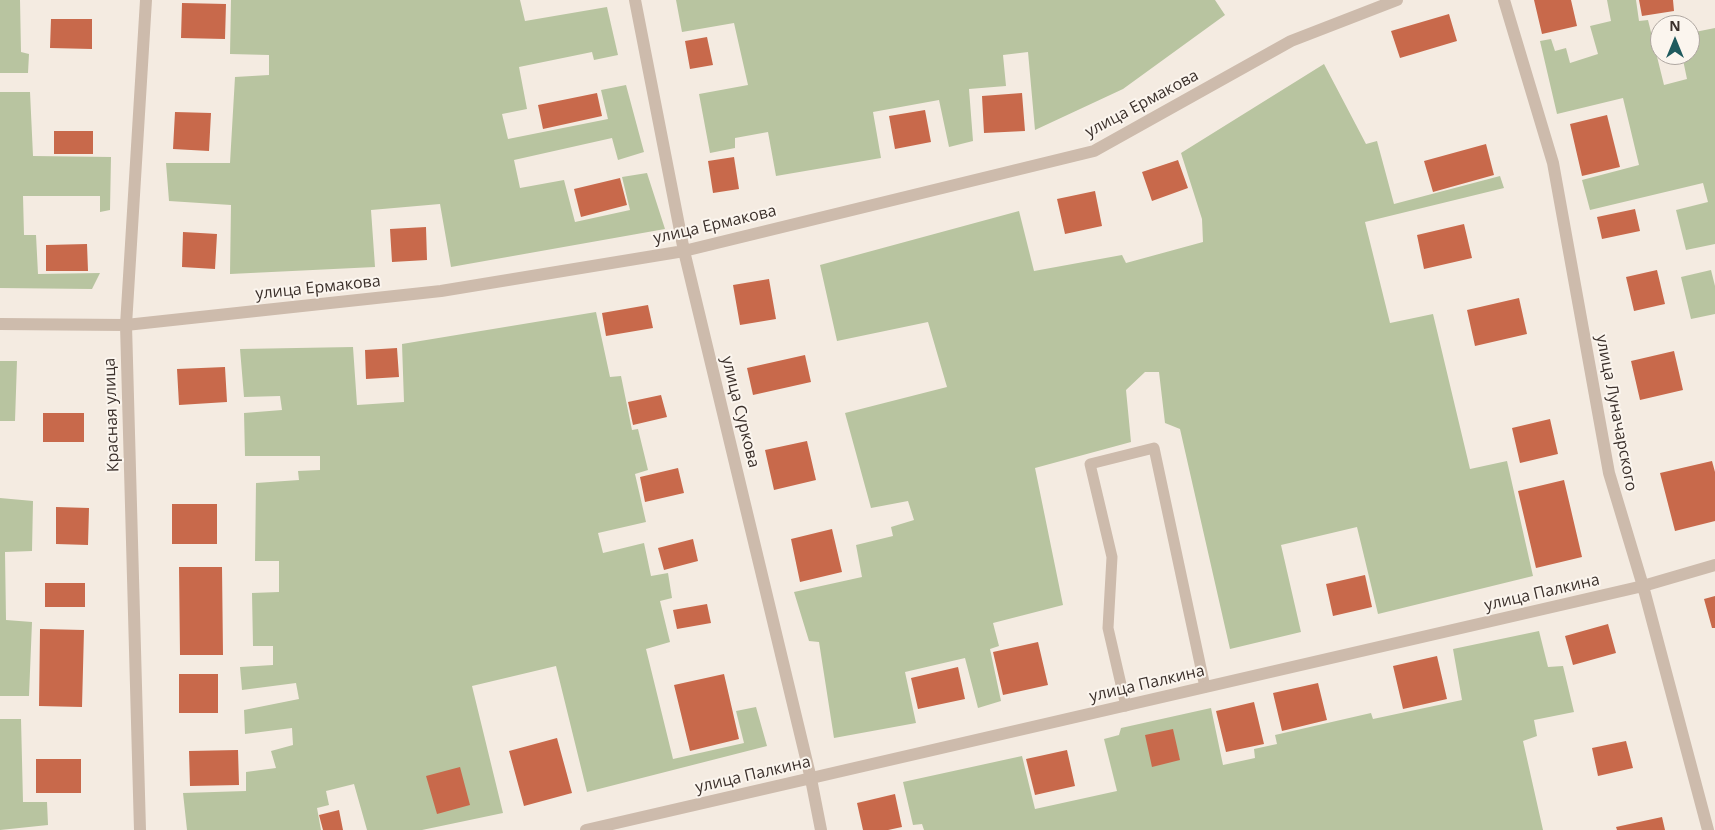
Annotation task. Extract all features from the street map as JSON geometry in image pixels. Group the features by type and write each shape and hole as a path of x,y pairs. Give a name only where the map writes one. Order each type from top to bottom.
{"street":[{"name":"Красная улица","path":"140,830 126,324 146,0"},
{"name":"улица Суркова","path":"635,0 684,250 811,779 821,830"},
{"name":"улица Ермакова","path":"0,324 126,324 441,291 684,250 1094,150 1291,41 1397,0"},
{"name":"улица Луначарского","path":"1504,0 1553,163 1609,473 1643,586 1708,830"},
{"name":"улица Палкина","path":"586,830 1643,586 1715,565"}],"lane":[{"path":"1126,706 1108,628 1112,557 1090,464 1154,448 1205,687"}],"green space":[{"path":"0,0 20,0 21,52 29,54 28,73 0,73"},
{"path":"231,0 520,0 525,21 607,7 618,55 594,60 592,52 519,67 527,109 502,114 508,139 608,119 601,90 626,85 644,152 618,160 612,138 514,160 520,188 564,180 575,222 630,210 622,177 647,173 665,229 451,267 440,204 371,210 375,267 230,274 231,205 169,201 166,163 230,163 235,77 269,75 269,55 230,54"},
{"path":"676,0 1215,0 1225,15 1123,89 1035,130 1028,52 1003,55 1006,86 969,89 973,141 949,147 939,100 873,112 881,158 776,176 768,132 735,138 735,148 710,153 699,94 748,85 734,23 682,32"},
{"path":"1607,0 1636,0 1639,21 1648,20 1650,28 1650,65 1659,65 1664,85 1687,79 1684,65 1700,65 1700,31 1715,28 1715,244 1686,250 1676,210 1708,202 1703,183 1590,210 1582,180 1639,165 1623,98 1557,114 1540,41 1551,39 1555,51 1566,48 1570,63 1598,54 1590,26 1611,21"},
{"path":"1324,64 1366,144 1377,141 1394,204 1500,176 1504,188 1365,222 1390,323 1433,314 1470,469 1507,461 1533,576 1378,614 1357,527 1281,545 1301,632 1230,649 1180,429 1165,423 1159,372 1145,372 1126,390 1131,442 1035,468 1063,605 993,623 999,646 990,649 1001,701 978,708 965,658 905,672 916,723 834,738 819,642 809,641 794,592 862,577 856,545 893,536 891,527 914,520 908,501 871,508 845,413 947,387 928,322 837,341 820,265 1019,211 1034,271 1122,255 1126,263 1203,242 1202,219 1181,153"},
{"path":"0,92 30,92 33,156 111,157 110,210 100,212 100,196 23,196 24,235 36,235 38,274 100,273 92,289 0,288"},
{"path":"1711,270 1715,286 1715,314 1691,319 1681,277"},
{"path":"596,312 610,377 621,376 632,430 638,429 648,470 635,474 646,522 598,533 603,553 644,543 651,576 668,573 672,598 660,601 670,642 646,649 673,759 744,743 736,711 756,707 767,746 587,792 556,666 472,686 503,813 422,830 367,830 354,784 326,791 329,805 317,808 321,830 187,830 183,793 246,791 246,772 276,768 271,751 293,745 292,728 245,734 244,710 299,699 296,683 242,690 240,667 273,665 273,646 253,646 252,593 279,592 279,561 255,561 256,483 299,480 298,471 320,470 320,456 245,456 244,413 282,410 280,396 244,397 240,349 353,347 357,405 404,402 402,344"},
{"path":"0,361 17,361 15,421 0,421"},
{"path":"0,498 33,501 32,551 5,552 6,620 32,622 29,696 0,696"},
{"path":"1539,631 1548,667 1563,666 1574,712 1534,720 1537,736 1523,741 1543,830 924,830 922,824 913,825 903,782 1022,756 1035,809 1117,791 1104,739 1119,735 1121,728 1211,708 1223,765 1255,758 1254,749 1277,744 1275,735 1371,713 1373,719 1462,700 1453,649"},
{"path":"0,719 21,719 23,802 47,802 48,825 0,830"}],"building":[{"path":"1534,0 1571,0 1577,26 1542,34"},
{"path":"1639,0 1673,0 1674,11 1642,16"},
{"path":"182,3 226,4 225,39 181,38"},
{"path":"1449,14 1457,41 1400,58 1391,31"},
{"path":"51,19 92,19 92,49 50,48"},
{"path":"707,37 713,65 690,69 685,41"},
{"path":"597,93 602,116 543,129 538,105"},
{"path":"1022,93 1025,131 984,133 982,96"},
{"path":"925,110 931,142 895,149 889,116"},
{"path":"175,112 211,113 209,151 173,149"},
{"path":"1607,115 1620,167 1582,176 1570,124"},
{"path":"54,131 93,131 93,154 54,154"},
{"path":"1486,144 1494,175 1433,192 1424,161"},
{"path":"734,157 739,189 713,193 708,161"},
{"path":"1178,160 1188,188 1152,201 1142,172"},
{"path":"620,178 627,205 581,217 574,189"},
{"path":"1095,191 1102,226 1065,234 1057,199"},
{"path":"1635,209 1640,231 1602,239 1597,217"},
{"path":"1464,224 1472,258 1424,269 1417,235"},
{"path":"426,227 427,260 392,262 390,229"},
{"path":"183,232 217,234 215,269 182,267"},
{"path":"87,244 88,271 46,271 46,245"},
{"path":"1657,270 1665,304 1634,311 1626,277"},
{"path":"769,279 776,319 740,325 733,285"},
{"path":"1519,298 1527,334 1475,346 1467,310"},
{"path":"648,305 653,328 606,336 602,313"},
{"path":"397,348 399,377 366,379 365,350"},
{"path":"1674,351 1683,390 1640,400 1631,361"},
{"path":"805,355 811,382 753,395 747,368"},
{"path":"225,367 227,402 179,405 177,369"},
{"path":"661,395 667,417 633,425 628,402"},
{"path":"43,413 84,413 84,442 43,442"},
{"path":"1550,419 1558,454 1520,463 1512,428"},
{"path":"807,441 816,480 774,490 765,450"},
{"path":"1712,461 1715,472 1715,521 1675,531 1660,473"},
{"path":"678,468 684,493 645,502 640,477"},
{"path":"1564,480 1582,557 1536,568 1518,491"},
{"path":"172,504 217,504 217,544 172,544"},
{"path":"56,507 89,508 88,545 56,544"},
{"path":"832,529 842,572 800,582 791,539"},
{"path":"693,539 698,561 664,570 658,548"},
{"path":"179,567 222,567 223,655 180,655"},
{"path":"1365,575 1372,607 1333,616 1326,584"},
{"path":"45,583 85,583 85,607 45,607"},
{"path":"1715,596 1715,628 1712,628 1704,599"},
{"path":"707,604 711,623 677,629 673,610"},
{"path":"1608,624 1616,653 1573,665 1565,636"},
{"path":"40,629 84,630 82,707 39,706"},
{"path":"1038,642 1048,685 1003,695 993,652"},
{"path":"1437,656 1447,699 1403,709 1393,666"},
{"path":"958,667 965,699 918,709 911,678"},
{"path":"179,674 218,674 218,713 179,713"},
{"path":"724,674 739,739 690,751 674,685"},
{"path":"1318,683 1327,720 1282,731 1273,693"},
{"path":"1254,702 1264,744 1226,752 1216,711"},
{"path":"1173,729 1180,760 1152,767 1145,735"},
{"path":"557,738 572,793 524,806 509,751"},
{"path":"1626,741 1633,768 1598,776 1592,748"},
{"path":"238,750 239,785 190,786 189,751"},
{"path":"1067,750 1075,786 1035,795 1026,759"},
{"path":"36,759 81,759 81,793 36,793"},
{"path":"460,767 470,805 437,814 426,776"},
{"path":"895,794 902,827 888,830 863,830 857,803"},
{"path":"339,810 343,830 323,830 319,815"},
{"path":"1662,817 1665,830 1617,830 1616,827"}]}
